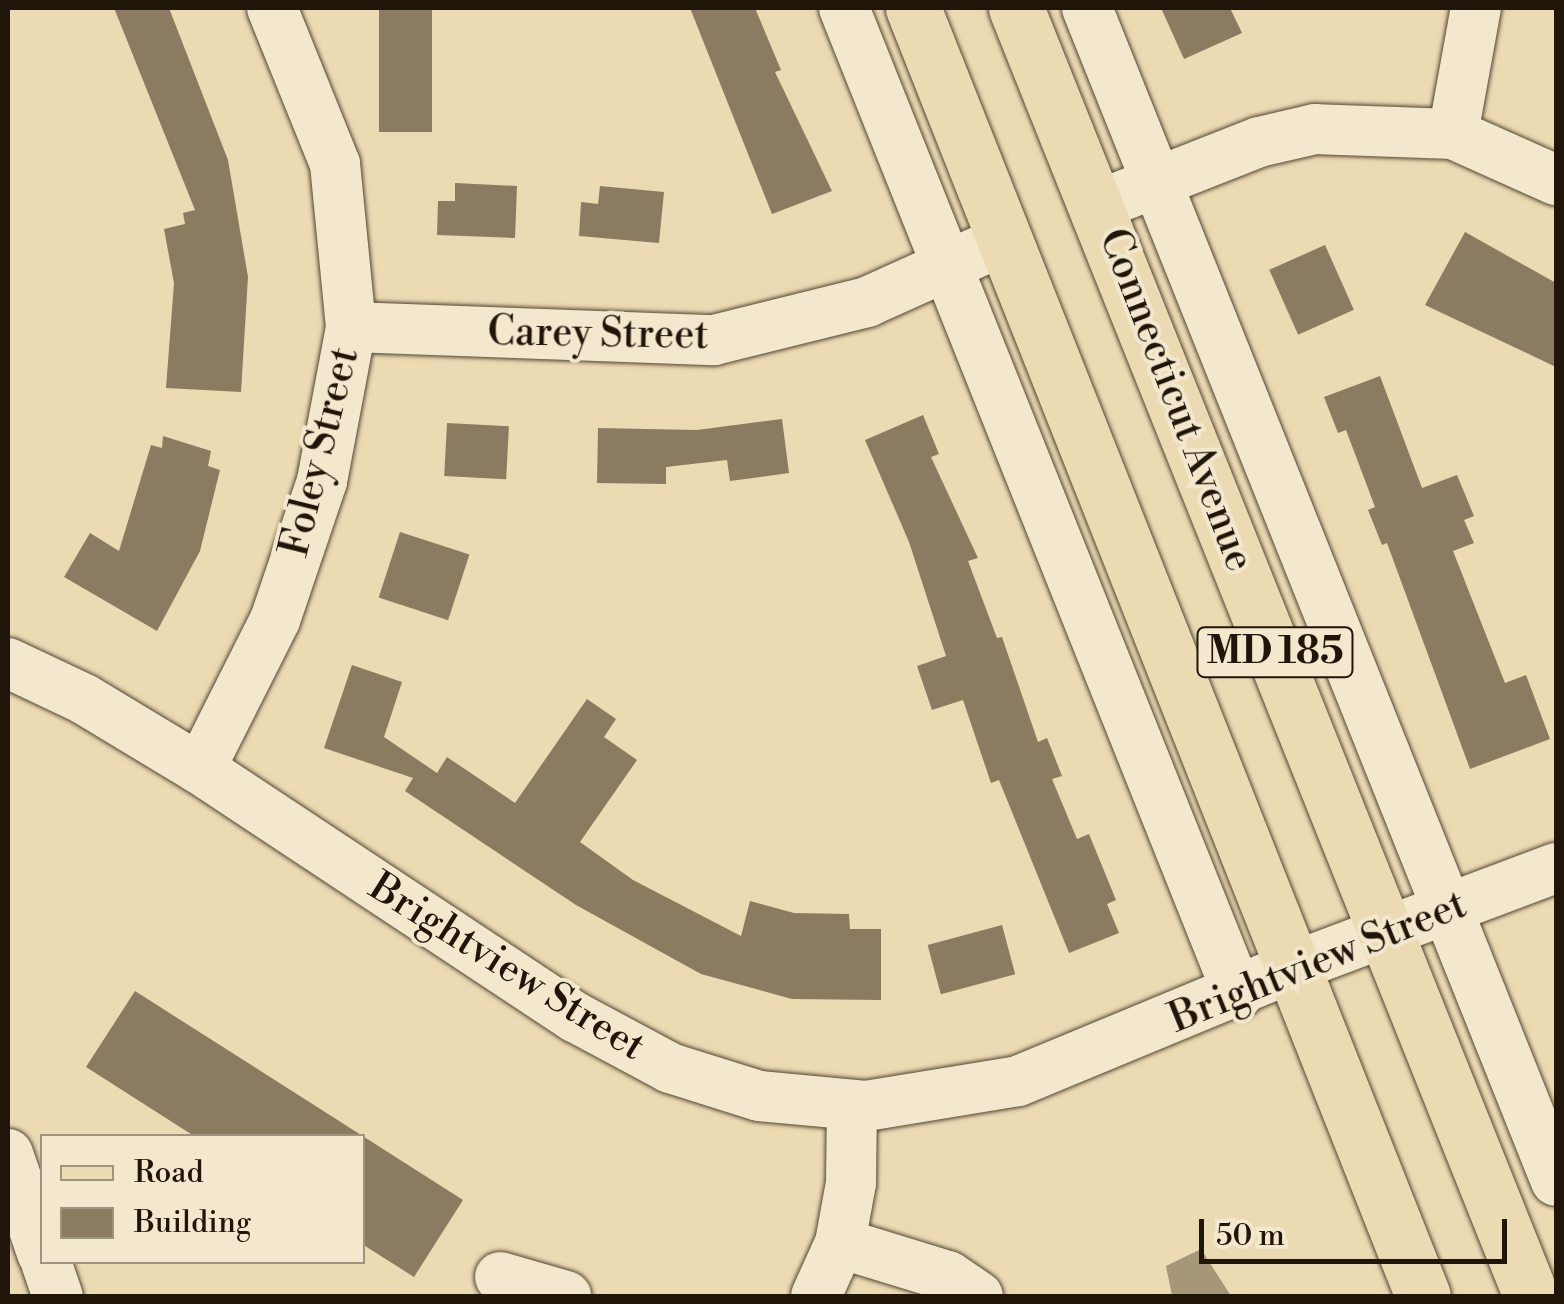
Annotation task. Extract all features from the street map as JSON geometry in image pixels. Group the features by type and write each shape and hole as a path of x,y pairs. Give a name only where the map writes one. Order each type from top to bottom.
{"main road":[{"name":"MD 185","path":"913,8 1423,1296"},
{"name":"Connecticut Avenue","path":"1016,8 1099,205 1531,1296"}],"street":[{"name":"Foley Street","path":"200,769 275,620 322,480 350,327 336,164 272,8"},
{"path":"844,8 1238,994"},
{"path":"1086,8 1556,1181"},
{"path":"1454,134 1476,8"},
{"path":"1099,205 1259,142 1315,129 1454,134 1556,180"},
{"name":"Carey Street","path":"350,327 714,340 868,302 1007,238"},
{"name":"Brightview Street","path":"8,662 84,699 200,769 576,1017 670,1068 759,1096 852,1104 1018,1081 1238,994 1295,966 1556,868"},
{"path":"816,1296 840,1243 850,1183 852,1104"},
{"path":"8,1154 40,1247"},
{"path":"840,1243 948,1276 978,1296"},
{"path":"47,1264 58,1296"},
{"path":"500,1277 566,1296"}],"shaded area":[{"path":"1201,1249 1231,1296 1172,1296 1166,1266"}],"building":[{"path":"114,8 169,8 228,160 248,277 241,392 166,388 174,283 164,229 185,224 183,213 195,210"},
{"path":"379,8 432,8 432,132 379,132"},
{"path":"690,8 755,8 781,70 775,72 832,191 772,214"},
{"path":"1161,8 1230,8 1242,33 1184,59"},
{"path":"455,183 517,186 515,238 437,235 438,201 455,201"},
{"path":"600,186 664,192 659,243 579,236 581,202 598,204"},
{"path":"1465,232 1556,283 1556,367 1425,305"},
{"path":"1325,245 1354,310 1298,335 1269,270"},
{"path":"1380,376 1422,488 1457,475 1474,516 1464,520 1474,543 1453,551 1505,683 1526,675 1550,739 1470,769 1387,543 1382,545 1368,510 1375,507 1346,430 1338,433 1324,397"},
{"path":"923,415 939,454 931,457 978,558 968,561 997,638 1002,637 1038,742 1047,738 1062,776 1052,779 1077,839 1089,834 1116,900 1107,904 1119,933 1069,953 999,780 991,783 963,700 932,710 917,666 946,656 909,542 865,440"},
{"path":"782,419 789,473 730,481 727,460 666,467 666,484 597,483 598,428 697,430"},
{"path":"447,423 509,426 506,479 444,476"},
{"path":"163,436 211,451 208,466 220,470 200,551 157,631 64,577 90,533 119,551 151,445 162,448"},
{"path":"400,532 469,555 448,620 379,598"},
{"path":"352,665 402,682 384,737 437,773 447,757 515,803 587,699 616,719 604,737 637,760 580,842 633,880 741,936 750,901 794,913 849,914 850,929 881,929 881,1000 792,999 701,974 576,905 405,791 413,778 324,748"},
{"path":"1002,925 1015,974 941,994 928,945"},
{"path":"135,991 359,1134 191,1134 86,1067"},
{"path":"365,1138 463,1200 414,1277 365,1246"}]}
